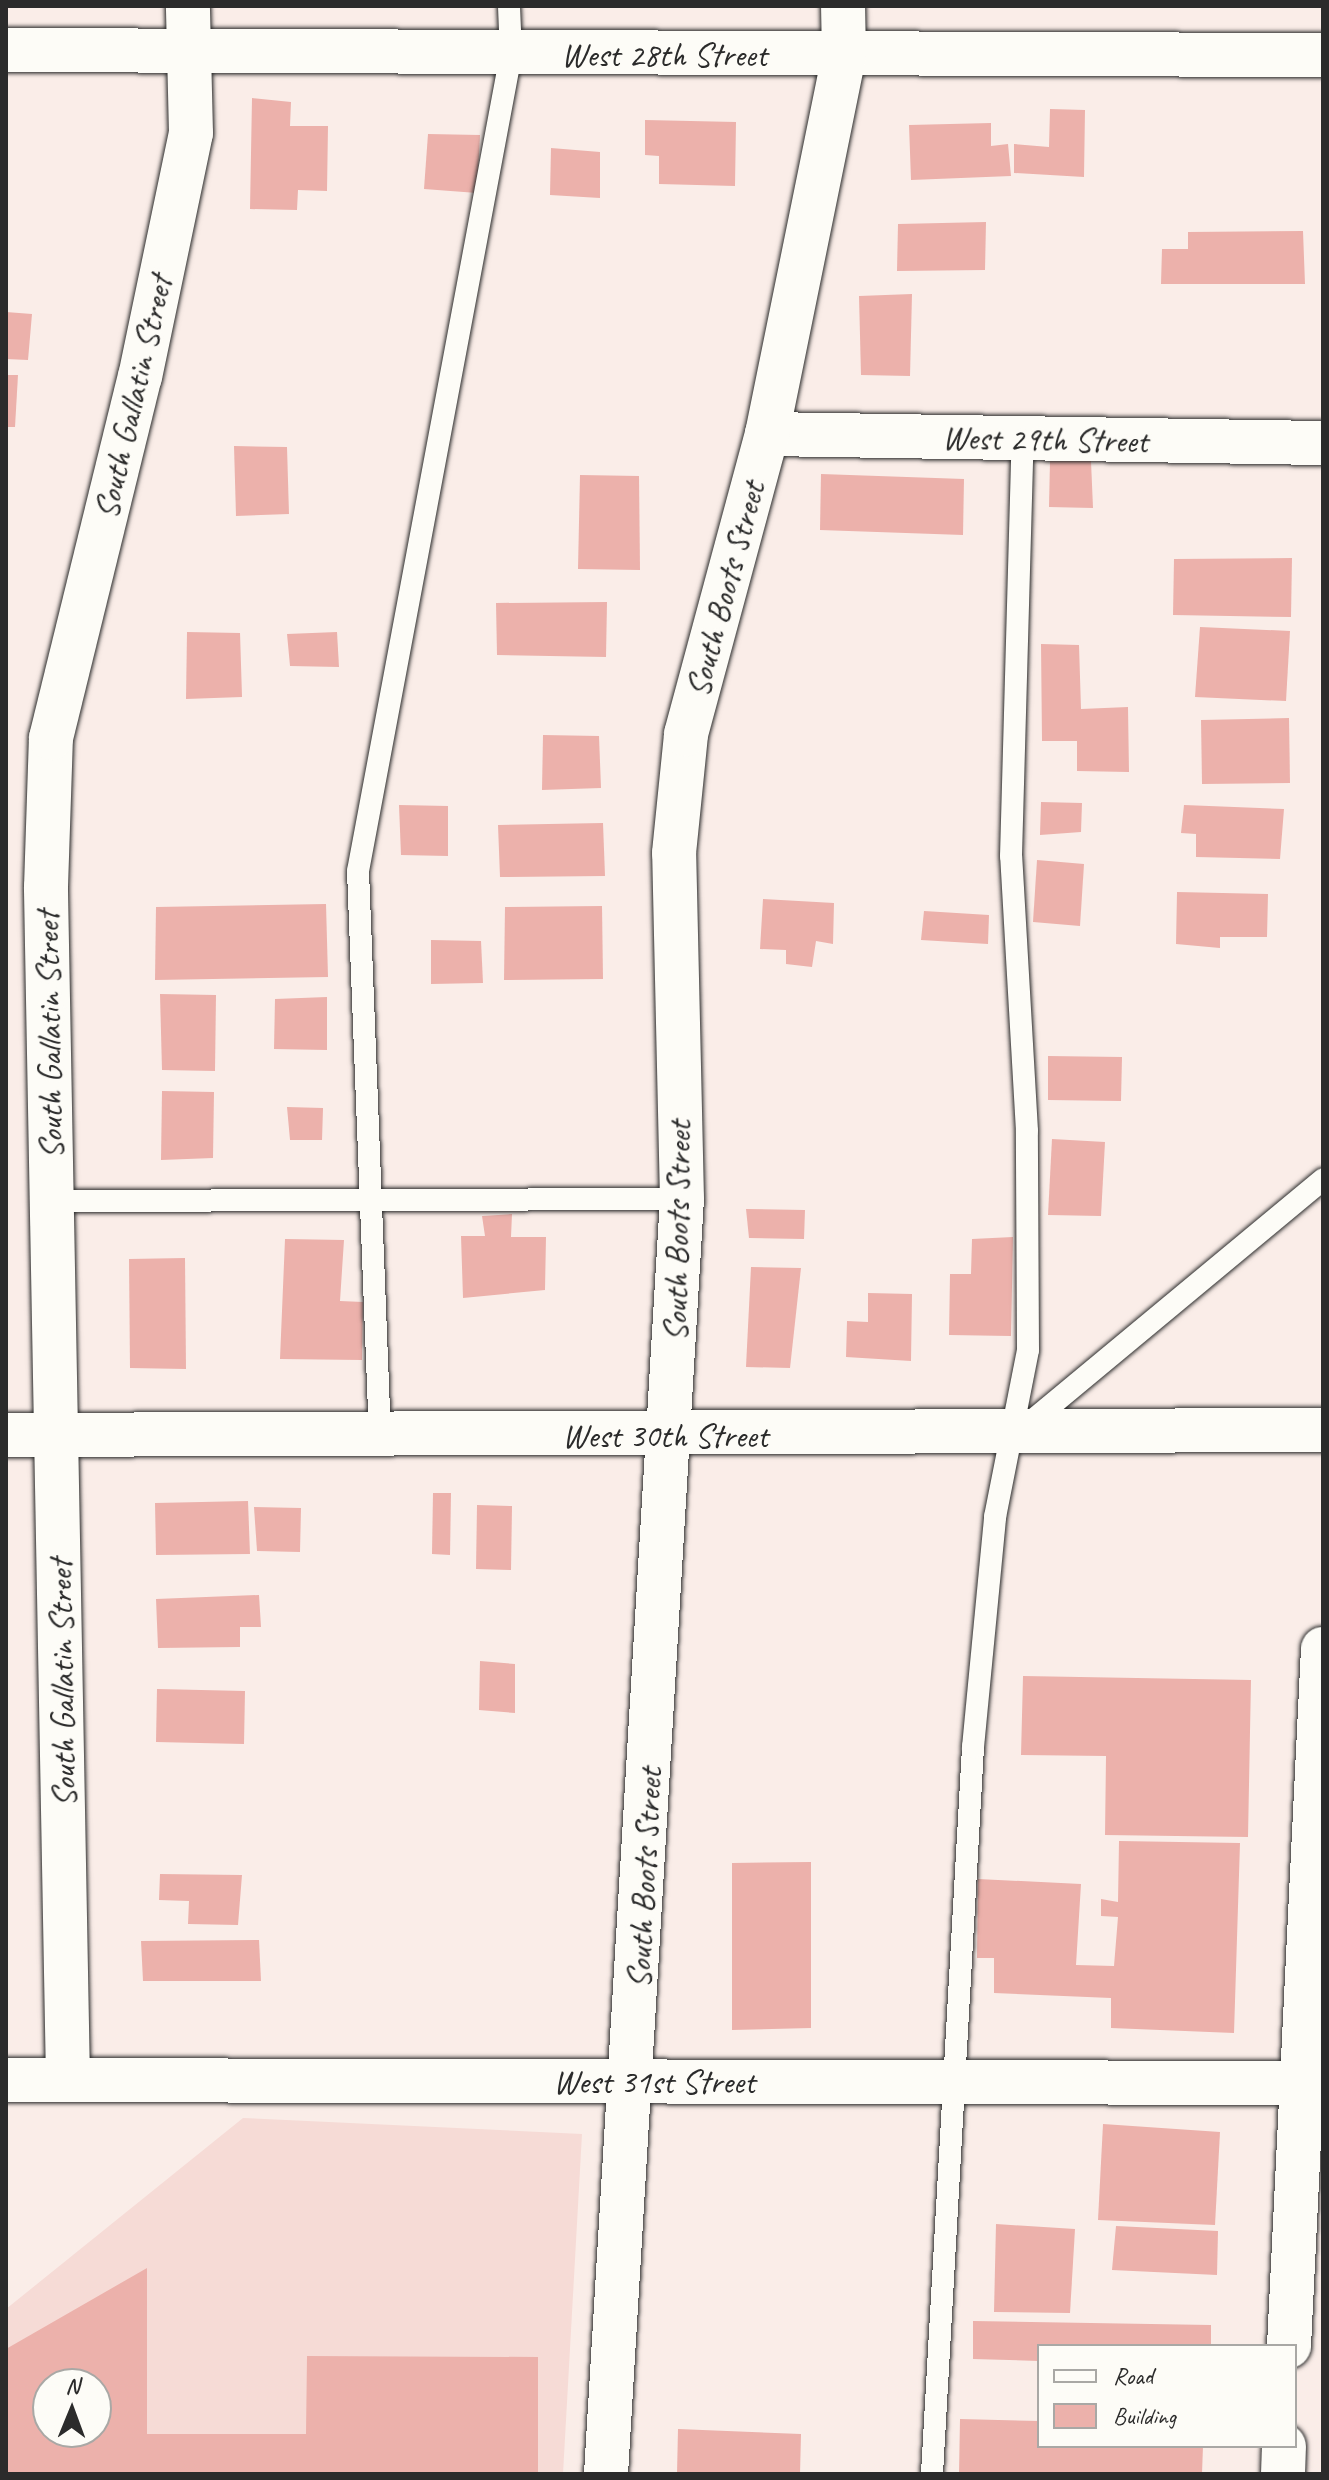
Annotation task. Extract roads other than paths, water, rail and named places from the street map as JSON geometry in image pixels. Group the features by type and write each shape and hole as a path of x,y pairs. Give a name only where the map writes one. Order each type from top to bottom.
{"street":[{"name":"South Gallatin Street","path":"68,2080 46,887 51,738 140,377 191,133 188,6"},
{"name":"South Boots Street","path":"606,2474 671,1436 682,1199 674,853 686,734 767,434 844,56 843,6"},
{"name":"West 28th Street","path":"6,50 844,56 1323,55"},
{"name":"West 29th Street","path":"767,434 1323,443"},
{"name":"West 30th Street","path":"6,1435 1014,1436 1323,1430"},
{"path":"1289,2344 1312,2083 1323,1649"},
{"name":"West 31st Street","path":"6,2080 1312,2083"},
{"path":"1283,2474 1284,2448"}],"lane":[{"path":"380,1436 358,871 511,54 509,6"},
{"path":"932,2474 949,2082 995,1517 1014,1436 1028,1350 1027,1131 1011,856 1023,439"},
{"path":"1014,1436 1323,1179"},
{"path":"53,1201 682,1199"}]}
